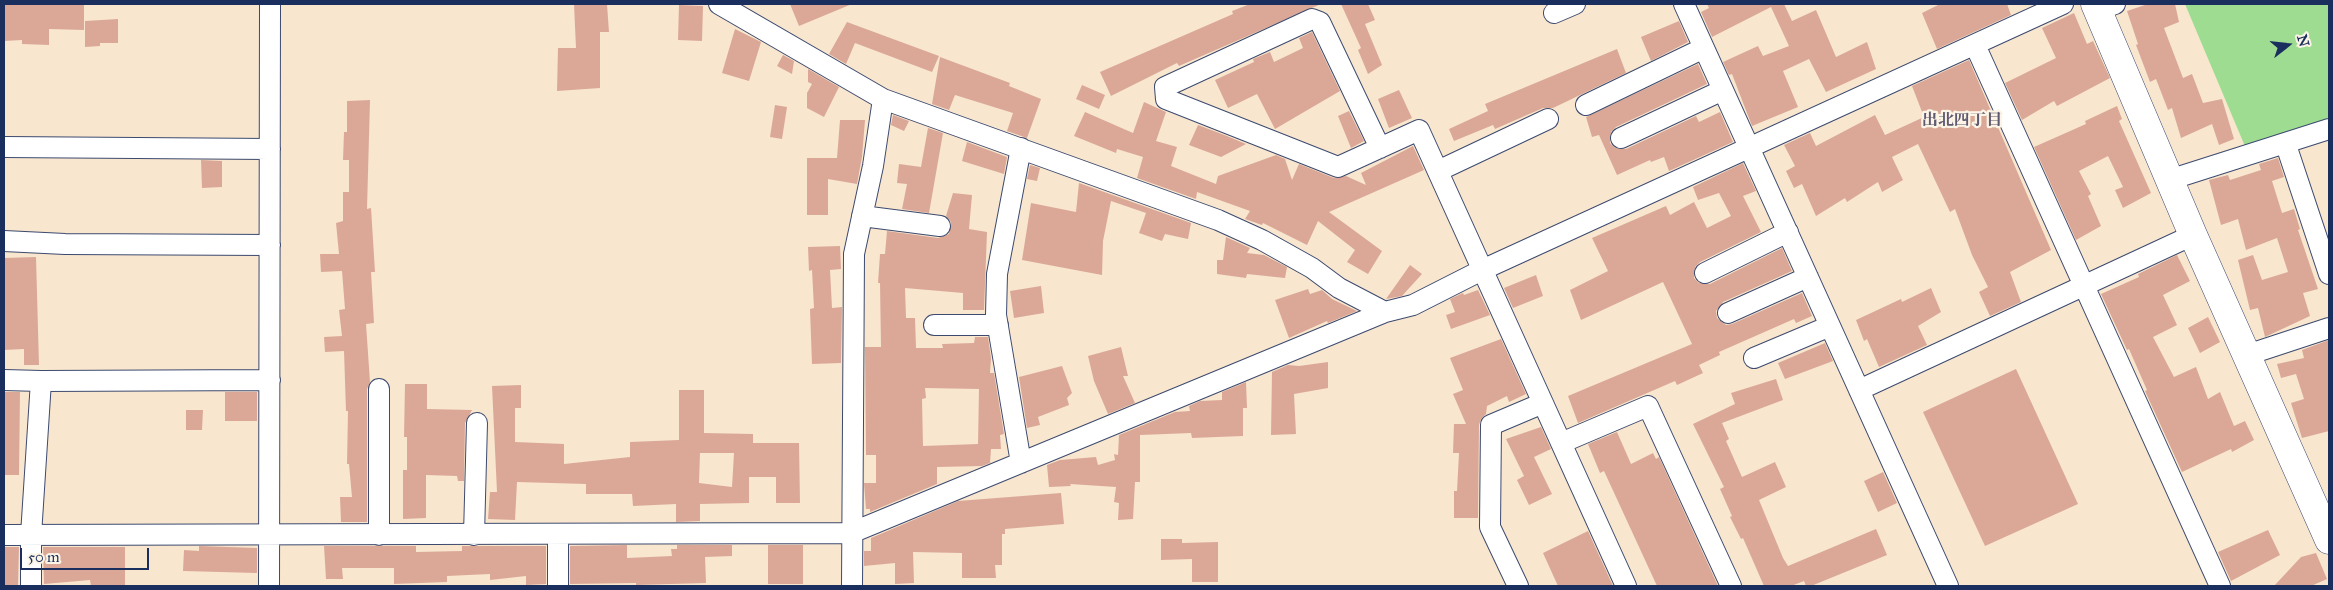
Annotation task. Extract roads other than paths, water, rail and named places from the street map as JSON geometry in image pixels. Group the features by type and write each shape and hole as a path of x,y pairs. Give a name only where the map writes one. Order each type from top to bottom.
{"street":[{"path":"269,586 270,4"},
{"path":"718,4 883,99 1218,220 1262,240 1312,268 1339,288 1385,312"},
{"path":"1554,13 1574,4"},
{"path":"1684,4 1948,586"},
{"path":"4,534 558,535 851,533 1385,312 1413,305 1482,270 1750,149 2063,4"},
{"path":"2103,6 2169,180 2329,540"},
{"path":"1380,148 1320,22 1312,18 1165,87 1166,99 1338,167 1380,148 1419,130 1626,586"},
{"path":"1974,45 2220,586"},
{"path":"1586,105 1704,48"},
{"path":"1621,138 1723,90"},
{"path":"852,586 854,254 874,166 883,99"},
{"path":"1438,171 1548,119"},
{"path":"2169,180 2286,145 2329,129"},
{"path":"2286,145 2329,274"},
{"path":"4,147 270,148"},
{"path":"1021,148 997,274 998,325 1021,463"},
{"path":"862,216 940,226"},
{"path":"1705,274 1788,232"},
{"path":"1860,390 2193,236"},
{"path":"4,241 65,244 270,245"},
{"path":"1728,313 1808,277"},
{"path":"934,325 998,325"},
{"path":"1754,358 1830,326"},
{"path":"2246,355 2329,328"},
{"path":"4,380 270,380"},
{"path":"31,586 31,535 41,381"},
{"path":"379,389 379,535"},
{"path":"1518,586 1490,527 1491,425 1543,403"},
{"path":"1561,443 1648,406 1731,586"},
{"path":"474,535 477,423"},
{"path":"558,535 558,586"}],"district":[{"name":"出北四丁目","path":"1962,121"}]}
